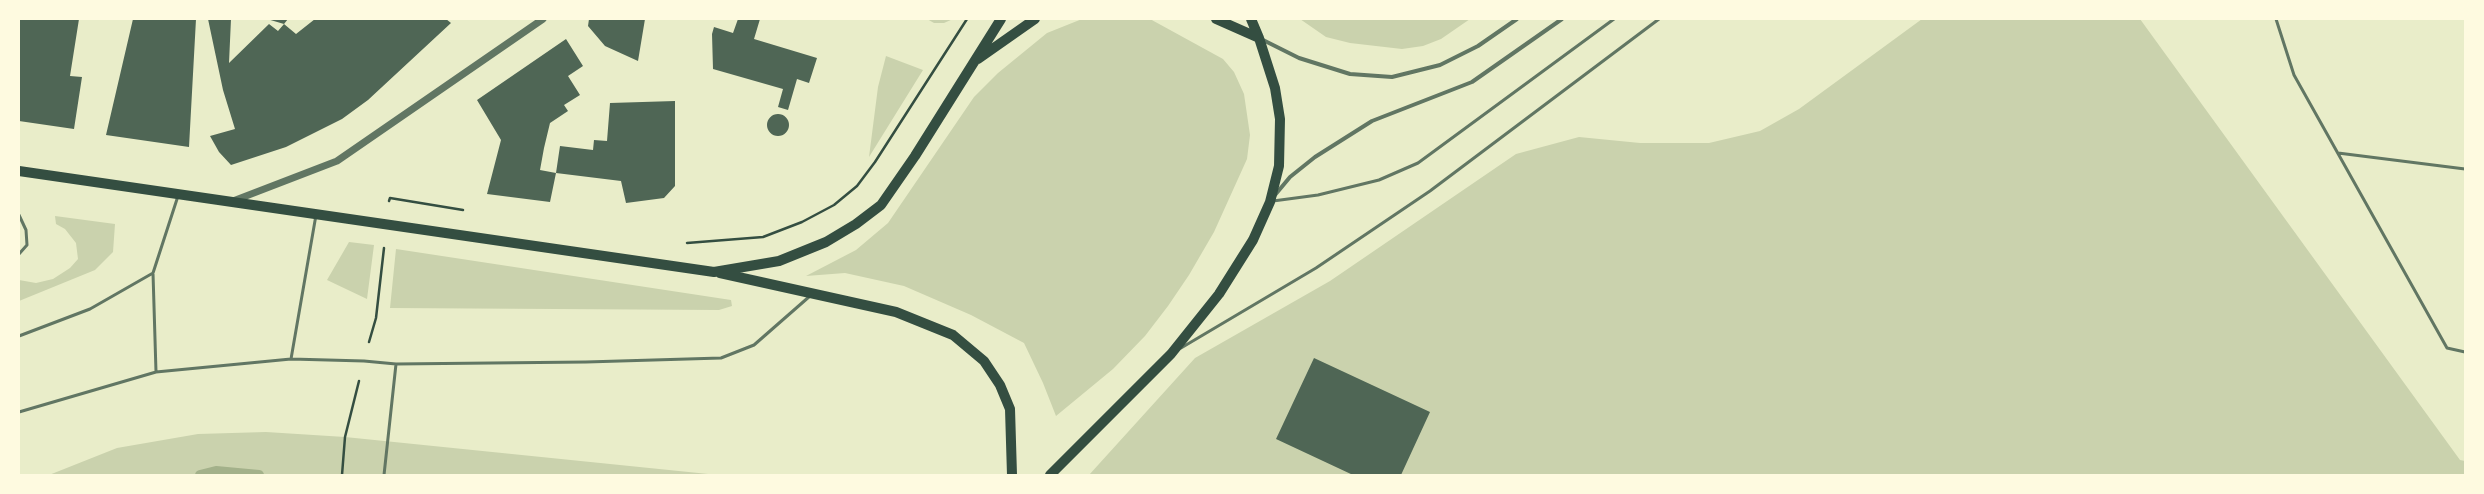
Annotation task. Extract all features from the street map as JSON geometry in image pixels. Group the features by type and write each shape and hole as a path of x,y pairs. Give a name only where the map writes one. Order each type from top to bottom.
{"main road":[{"path":"714,272 779,261 826,242 881,205 915,156 1001,19"},
{"path":"974,62 1035,19"},
{"path":"1216,19 1260,38"},
{"path":"1050,475 1171,354 1219,294 1253,240 1270,202 1279,166 1280,119 1275,88 1260,38 1251,19"},
{"path":"19,171 714,272 896,312 953,335 984,361 1000,385 1010,409 1012,475"}],"street":[{"path":"231,202 338,161 544,19"},
{"path":"1260,38 1299,58 1350,74 1392,77 1440,65 1478,46 1517,19"},
{"path":"1270,202 1290,177 1315,157 1372,121 1472,82 1562,19"}],"lane":[{"path":"1270,202 1318,195 1379,180 1418,163 1614,19"},
{"path":"1171,354 1316,268 1430,191 1659,19"},
{"path":"2276,19 2294,75 2448,348 2465,352"},
{"path":"2338,153 2465,169"},
{"path":"156,372 153,274 179,194"},
{"path":"291,360 316,213"},
{"path":"19,215 26,230 27,245 19,254"},
{"path":"19,336 90,309 153,274"},
{"path":"19,412 156,372 291,360 364,361 396,364 586,362 721,358 754,345 813,294"},
{"path":"384,475 396,364"}],"path":[{"path":"720,241 763,237 802,222 834,205 857,186 876,162 967,19"},
{"path":"342,475 345,437"}],"green space":[{"path":"927,19 953,19 944,23 934,23"},
{"path":"1082,19 1150,19 1223,59 1234,72 1244,94 1250,135 1247,159 1214,232 1189,275 1168,306 1145,336 1113,369 1056,416 1043,383 1024,343 971,315 904,286 845,273 806,276 856,250 888,223 974,97 998,73 1047,33"},
{"path":"1300,19 1470,19 1441,39 1423,46 1402,49 1350,43 1326,37"},
{"path":"1922,19 2140,19 2460,460 2465,461 2465,475 1089,475 1195,358 1330,281 1516,154 1579,137 1640,143 1709,143 1760,131 1799,109"},
{"path":"886,56 923,70 869,157 878,87"},
{"path":"55,216 115,224 113,252 95,270 19,301 19,280 36,283 53,279 70,268 78,259 76,243 65,229 56,224"},
{"path":"349,242 374,245 367,299 327,280"},
{"path":"396,249 731,300 732,306 719,310 390,308"},
{"path":"266,432 345,437 718,475 49,475 117,448 198,434"}],"building":[{"path":"19,19 79,19 70,76 82,77 74,129 19,121"},
{"path":"133,19 196,19 189,147 106,135"},
{"path":"208,19 231,19 229,63 269,24 278,31 284,24 296,34 315,19 446,19 451,23 368,100 342,119 286,147 231,165 219,152 210,136 235,129 223,90"},
{"path":"267,19 288,19 284,24"},
{"path":"589,19 645,19 638,61 605,46 588,26"},
{"path":"738,19 760,19 754,39 817,58 809,83 797,79 788,110 778,107 783,89 713,69 712,34 714,27 733,33"},
{"path":"566,39 583,66 568,76 580,95 564,105 568,111 550,123 540,170 556,173 550,202 487,194 501,140 477,100"},
{"path":"675,101 675,186 664,198 626,203 621,181 556,173 560,146 593,150 594,140 607,141 610,103"},
{"path":"774,114 782,114 789,121 789,129 782,136 774,136 767,129 767,121"},
{"path":"1314,358 1430,412 1401,475 1353,475 1276,439"}],"waterway":[{"path":"200,475 216,471 259,475"}]}
